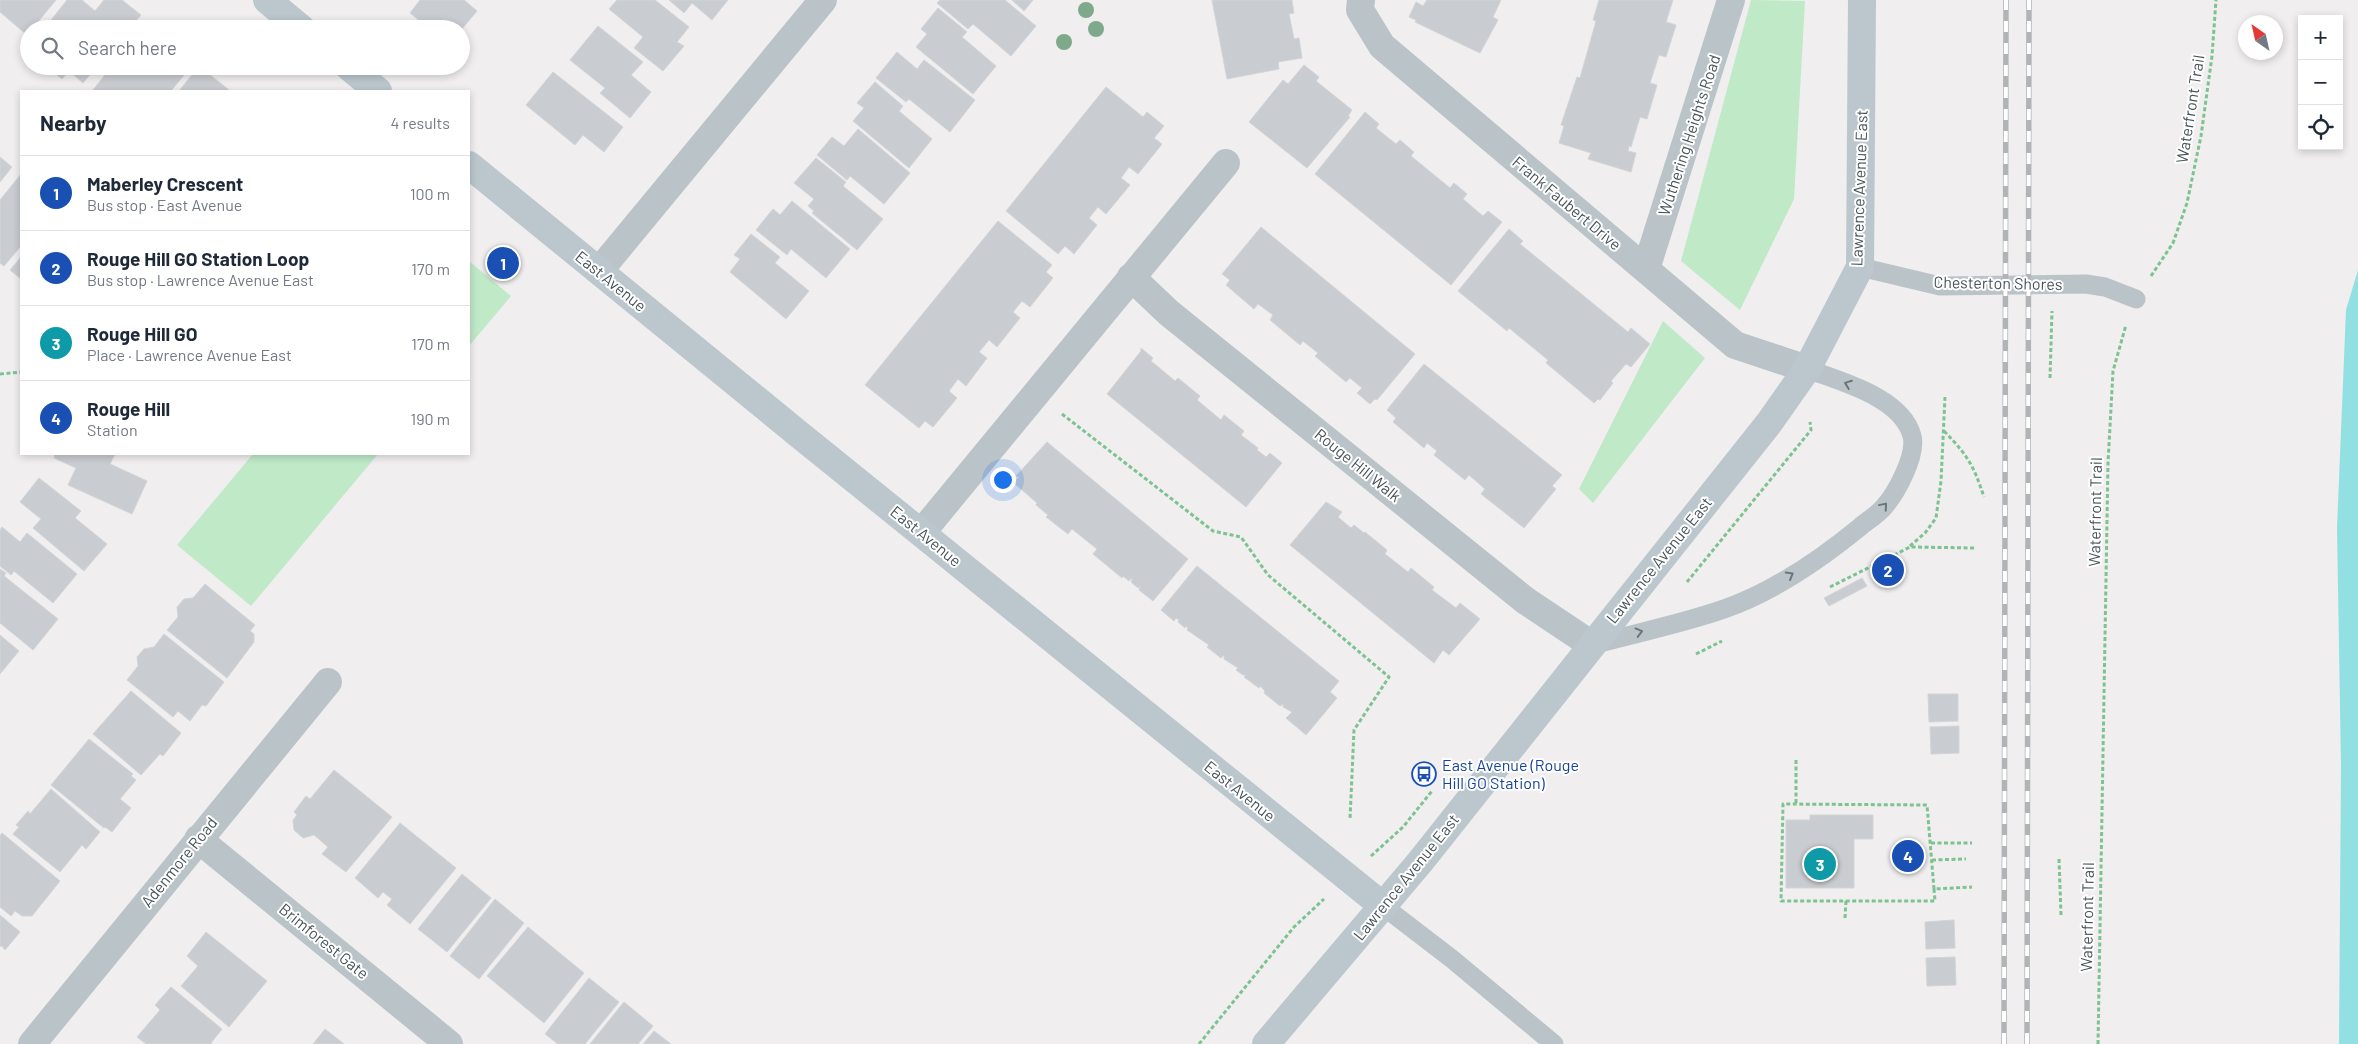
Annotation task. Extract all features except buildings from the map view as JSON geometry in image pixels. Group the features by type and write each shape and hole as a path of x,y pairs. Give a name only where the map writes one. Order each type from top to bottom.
{"street":[{"path":"266,0 291,20"},
{"path":"599,272 823,0"},
{"name":"Frank Faubert Drive","path":"1361,0 1360,10 1382,46 1735,345 1807,368"},
{"name":"Wuthering Heights Road","path":"1646,269 1731,0"},
{"name":"Lawrence Avenue East","path":"1266,1044 1383,906 1592,645 1769,423 1807,368 1860,267 1862,0"},
{"path":"359,75 377,90"},
{"path":"922,532 1226,163"},
{"name":"East Avenue","path":"470,166 749,396 922,532 1044,634 1383,906"},
{"name":"Rouge Hill Walk","path":"1131,277 1168,313 1526,601 1592,645"},
{"name":"Adenmore Road","path":"32,1044 328,682"},
{"name":"Brimforest Gate","path":"198,839 450,1044"}],"lane":[{"name":"Chesterton Shores","path":"1860,267 1940,286 2086,284 2105,287 2136,299"},
{"path":"1592,645 1725,609 1767,589 1807,565 1847,538 1883,508 1900,483 1910,457 1912,436 1892,406 1873,394 1807,368"},
{"path":"1383,906 1452,959 1554,1044"}],"path":[{"name":"Waterfront Trail","path":"2098,1044 2108,463 2112,380 2120,341 2136,299 2173,243 2187,203 2201,136 2212,56 2216,0"},
{"path":"2050,378 2053,302"},
{"path":"0,374 20,372"},
{"path":"1035,394 1213,531 1241,537 1268,575 1389,677 1354,730 1350,819"},
{"path":"1910,547 1925,533 1936,518 1941,481 1945,398"},
{"path":"1944,431 1966,453 1976,473 1984,497"},
{"path":"1940,548 1975,548"},
{"path":"1796,760 1796,805"},
{"path":"1783,804 1796,805 1928,805 1934,901 1781,901 1783,804"},
{"path":"1931,843 1972,843"},
{"path":"1932,860 1966,859"},
{"path":"2059,859 2061,915"},
{"path":"1934,888 1972,888"},
{"path":"1845,918 1846,901"},
{"path":"1199,1044 1294,927"}],"green space":[{"path":"1751,0 1805,1 1794,199 1740,310 1681,261"},
{"path":"470,262 511,296 470,345"},
{"path":"1663,321 1705,358 1593,503 1579,489"},
{"path":"252,455 377,455 251,606 177,545"}],"water":[{"path":"2358,270 2358,1044 2339,1044 2341,765 2337,528 2346,310"}],"railway":[{"path":"2004,1044 2006,0"},
{"path":"2027,1044 2029,0"}],"place":[{"name":"Maberley Crescent","path":"503,263"},
{"name":"Rouge Hill GO Station Loop","path":"1888,570"},
{"name":"East Avenue (Rouge Hill GO Station)","path":"1424,774"},
{"name":"Rouge Hill","path":"1908,856"},
{"name":"Rouge Hill GO","path":"1820,864"}]}
